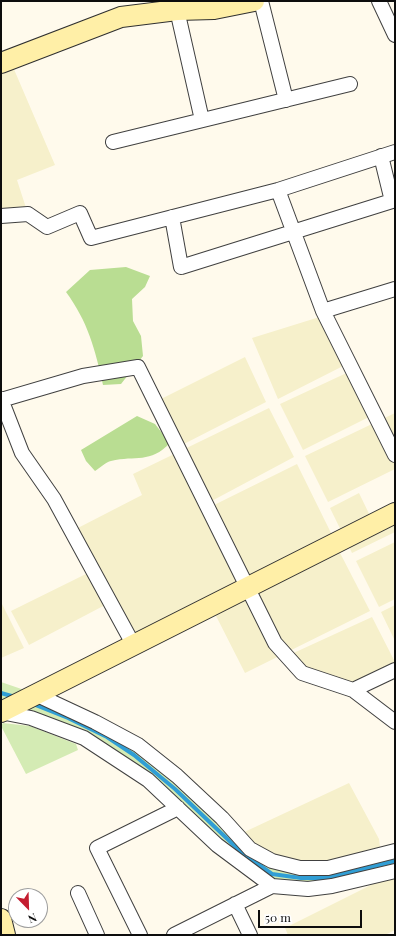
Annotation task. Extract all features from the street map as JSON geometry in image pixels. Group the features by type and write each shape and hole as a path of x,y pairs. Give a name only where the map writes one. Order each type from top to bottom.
{"street":[{"path":"1,63 121,17 177,10 214,9 254,1"},
{"path":"261,1 286,100"},
{"path":"379,1 395,35"},
{"path":"177,10 202,120"},
{"path":"113,142 350,84"},
{"path":"1,216 28,214 47,227 80,213 91,238 278,190 395,152"},
{"path":"172,217 181,266 294,233 392,201 381,156"},
{"path":"278,190 323,311 395,455"},
{"path":"323,311 395,289"},
{"path":"133,644 88,558 54,499 22,453 1,399 83,376 138,367 275,643 302,673 354,690 395,722"},
{"path":"1,712 395,513"},
{"path":"354,690 395,670"},
{"path":"36,694 95,722 138,745 177,776 222,818 250,848 272,861 300,868 328,868 394,854"},
{"path":"1,712 31,718 84,738 148,780 217,845 272,886"},
{"path":"140,935 97,848 178,808"},
{"path":"174,935 272,886 308,889 343,885 395,871"},
{"path":"78,893 97,935"},
{"path":"235,904 250,935"},
{"path":"1,919 5,935"}],"shaded area":[{"path":"13,67 55,165 17,180 28,214 1,216 1,71"},
{"path":"326,315 349,363 278,399 252,338"},
{"path":"245,357 266,402 178,447 155,402"},
{"path":"353,370 375,414 303,450 280,404"},
{"path":"269,408 294,457 206,504 245,583 130,638 74,530 142,495 133,474"},
{"path":"395,413 395,469 328,502 305,456"},
{"path":"297,464 332,535 247,577 212,506"},
{"path":"359,493 374,524 395,513 395,532 352,553 330,508"},
{"path":"395,542 395,599 379,607 356,561"},
{"path":"338,549 370,611 245,673 211,606"},
{"path":"90,572 107,604 29,645 11,611"},
{"path":"1,602 24,648 1,658"},
{"path":"395,605 395,641 381,612"},
{"path":"372,617 395,662 395,670 353,690 302,673 287,656"},
{"path":"349,783 379,839 381,855 300,868 272,861 238,835"},
{"path":"395,873 395,930 385,935 288,935 285,928"}],"green space":[{"path":"126,267 150,276 145,287 132,299 133,321 141,336 143,356 121,384 103,385 90,336 74,303 66,292 90,270"},
{"path":"137,416 155,424 170,443 156,454 142,458 111,461 95,471 86,461 81,450"},
{"path":"1,682 36,694 129,741 272,861 315,868 395,851 395,873 332,886 272,886 119,761 42,722 1,713"},
{"path":"3,723 30,726 76,744 78,750 26,774 1,726"}],"waterway":[{"path":"1,693 15,697"},
{"path":"33,704 68,718 107,737 134,755 175,789 241,852 272,874 301,878 326,878 395,861"}]}
